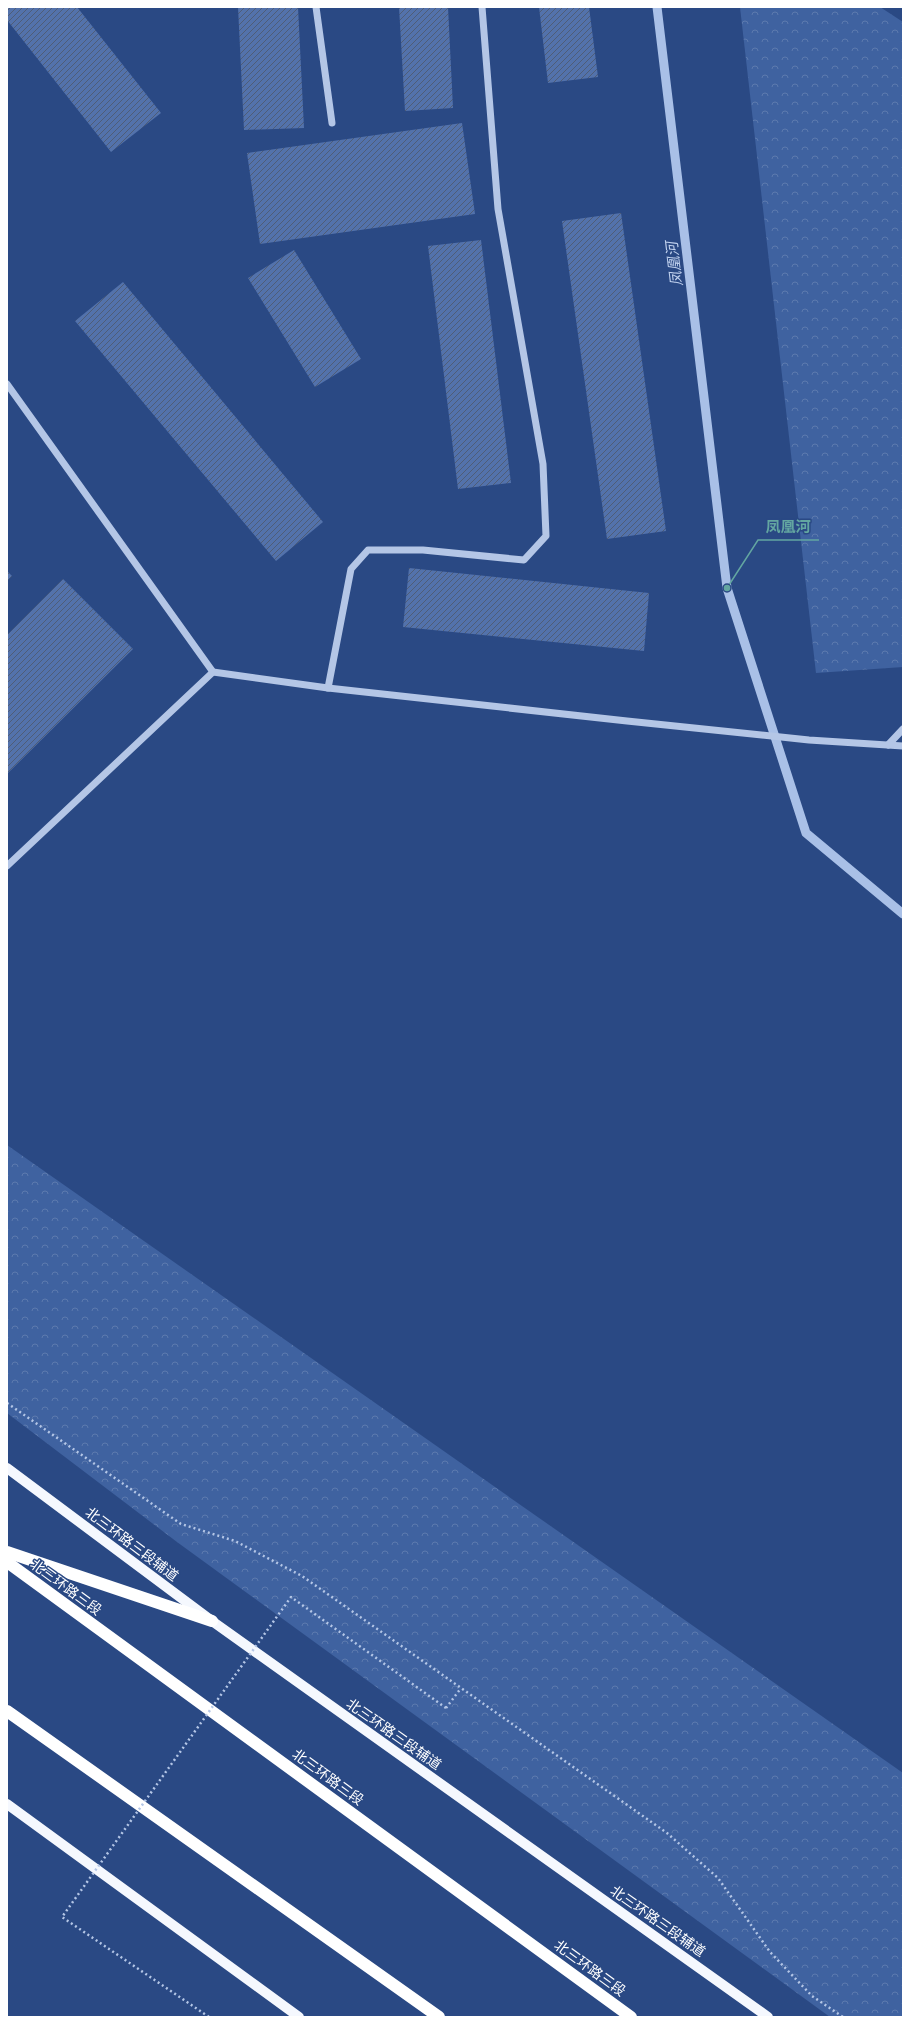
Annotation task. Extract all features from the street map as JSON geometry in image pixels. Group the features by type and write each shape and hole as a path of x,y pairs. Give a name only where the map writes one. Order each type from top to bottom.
{"highway":[{"path":"7,1552 212,1621"},
{"name":"北三环路三段","path":"7,1562 631,2017"},
{"path":"7,1711 439,2017"}],"main road":[{"name":"北三环路三段辅道","path":"7,1468 212,1621 768,2017"},
{"path":"7,1804 299,2017"}],"street":[{"path":"316,7 332,123"},
{"path":"328,688 352,569 368,550 423,550 524,560 546,536 543,464 498,209 482,7"},
{"path":"7,384 213,672 328,688 627,721 809,740 903,746"},
{"path":"7,866 213,672"},
{"path":"888,745 903,729"}],"path":[{"path":"7,1403 181,1524 235,1541 302,1576 667,1832 718,1878 770,1952 812,1996 843,2017"},
{"path":"209,2017 62,1917 291,1597 446,1708 461,1688"}],"green space":[{"path":"740,7 880,7 903,22 903,667 816,673"},
{"path":"7,1145 903,1773 903,2017 830,2017 177,1542 7,1413"}],"building":[{"path":"7,7 77,7 161,113 111,152 7,20"},
{"path":"238,7 298,7 304,128 244,130"},
{"path":"399,7 448,7 453,108 405,111"},
{"path":"539,7 589,7 598,77 548,83"},
{"path":"462,123 475,214 260,244 247,153"},
{"path":"621,213 666,531 607,539 562,221"},
{"path":"481,240 511,483 458,489 428,246"},
{"path":"294,250 361,359 315,387 248,278"},
{"path":"123,282 323,522 276,561 75,321"},
{"path":"409,568 649,593 644,651 403,627"},
{"path":"7,571 12,576 7,581"},
{"path":"63,579 133,649 7,774 7,635"}],"waterway":[{"name":"凤凰河","path":"657,7 727,588 806,833 903,914"}],"place":[{"name":"凤凰河","path":"727,588"}]}
